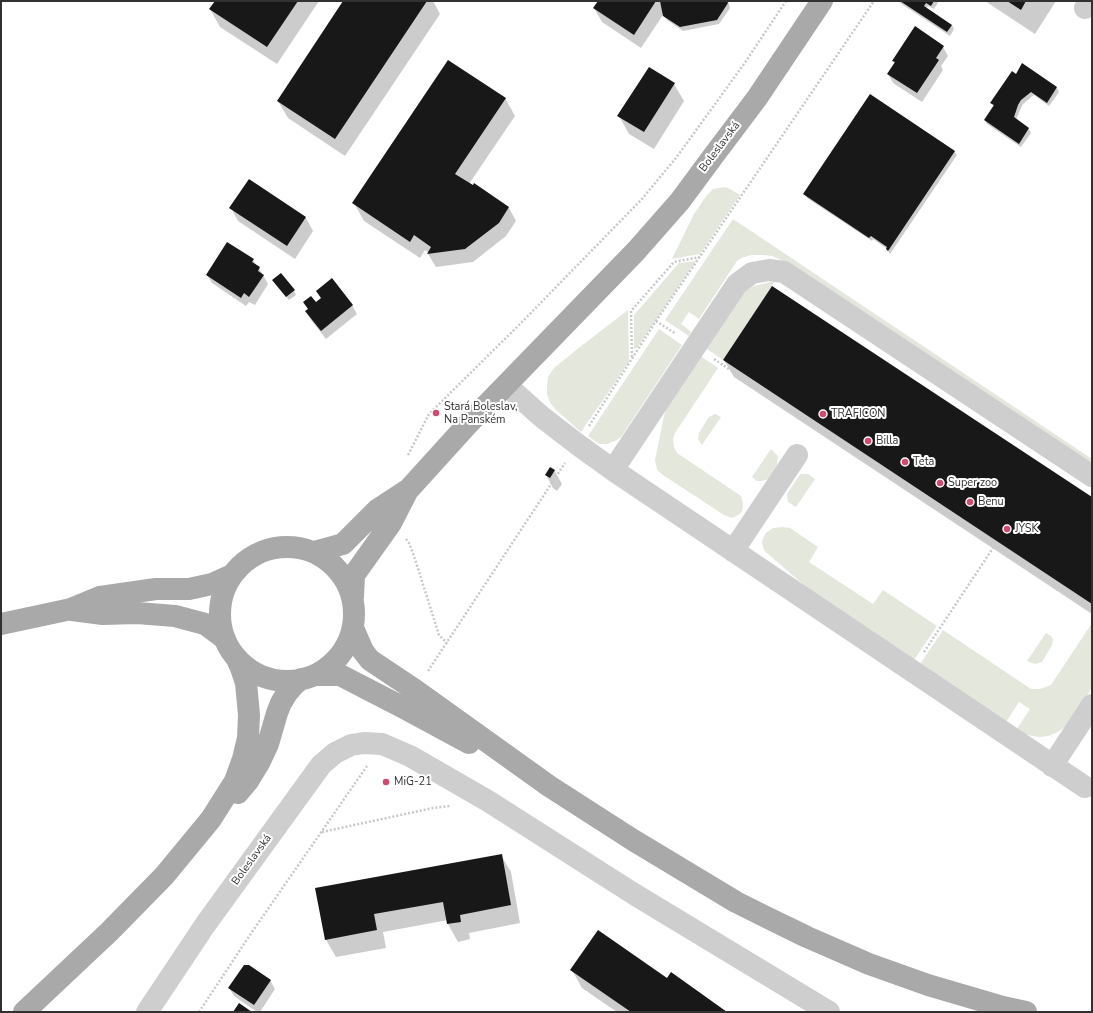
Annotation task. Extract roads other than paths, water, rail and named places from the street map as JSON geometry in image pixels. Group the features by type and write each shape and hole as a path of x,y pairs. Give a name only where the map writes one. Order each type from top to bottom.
{"main road":[{"name":"Boleslavská","path":"409,489 468,424 636,252 680,201 757,98 822,1"},
{"path":"314,552 343,544 377,510 409,489"},
{"path":"352,597 354,575 391,524 409,489"},
{"path":"24,1012 109,932 158,881 211,819 235,781 243,759 248,738 249,715 246,683 237,659 225,639 220,616 225,589 232,575 243,563 256,554 271,549 286,547 300,548 314,552 327,560 338,570 347,582 355,613 353,628 348,643 340,656 329,667 294,685 287,693 277,713 268,744 259,763 237,795 211,819"},
{"path":"1,624 71,609 100,597 156,589 189,589 212,584 232,575"},
{"path":"71,609 102,614 136,613 175,616 205,624 225,639"},
{"path":"353,628 363,651 370,660 415,690 549,786 699,880 760,914 807,937 869,964 928,985 1003,1007 1026,1012"},
{"path":"237,659 256,673 267,678 278,680 290,681 309,677 340,675 549,786"}],"street":[{"path":"613,470 737,284 752,274 769,270 784,272 1092,476"},
{"path":"506,385 542,417 613,470 1085,788"},
{"path":"733,551 797,455"},
{"path":"1052,766 1092,705"},
{"name":"Boleslavská","path":"147,1012 205,925 321,765 335,753 351,745 364,743 382,744 410,756 488,802 634,894 829,1012"}],"place":[{"name":"Stará Boleslav, Na Panském","path":"436,413"},
{"name":"TRAFICON","path":"823,414"},
{"name":"Billa","path":"868,441"},
{"name":"Teta","path":"905,462"},
{"name":"Super zoo","path":"940,483"},
{"name":"Benu","path":"970,502"},
{"name":"JYSK","path":"1007,529"},
{"name":"MiG-21","path":"386,782"}]}
